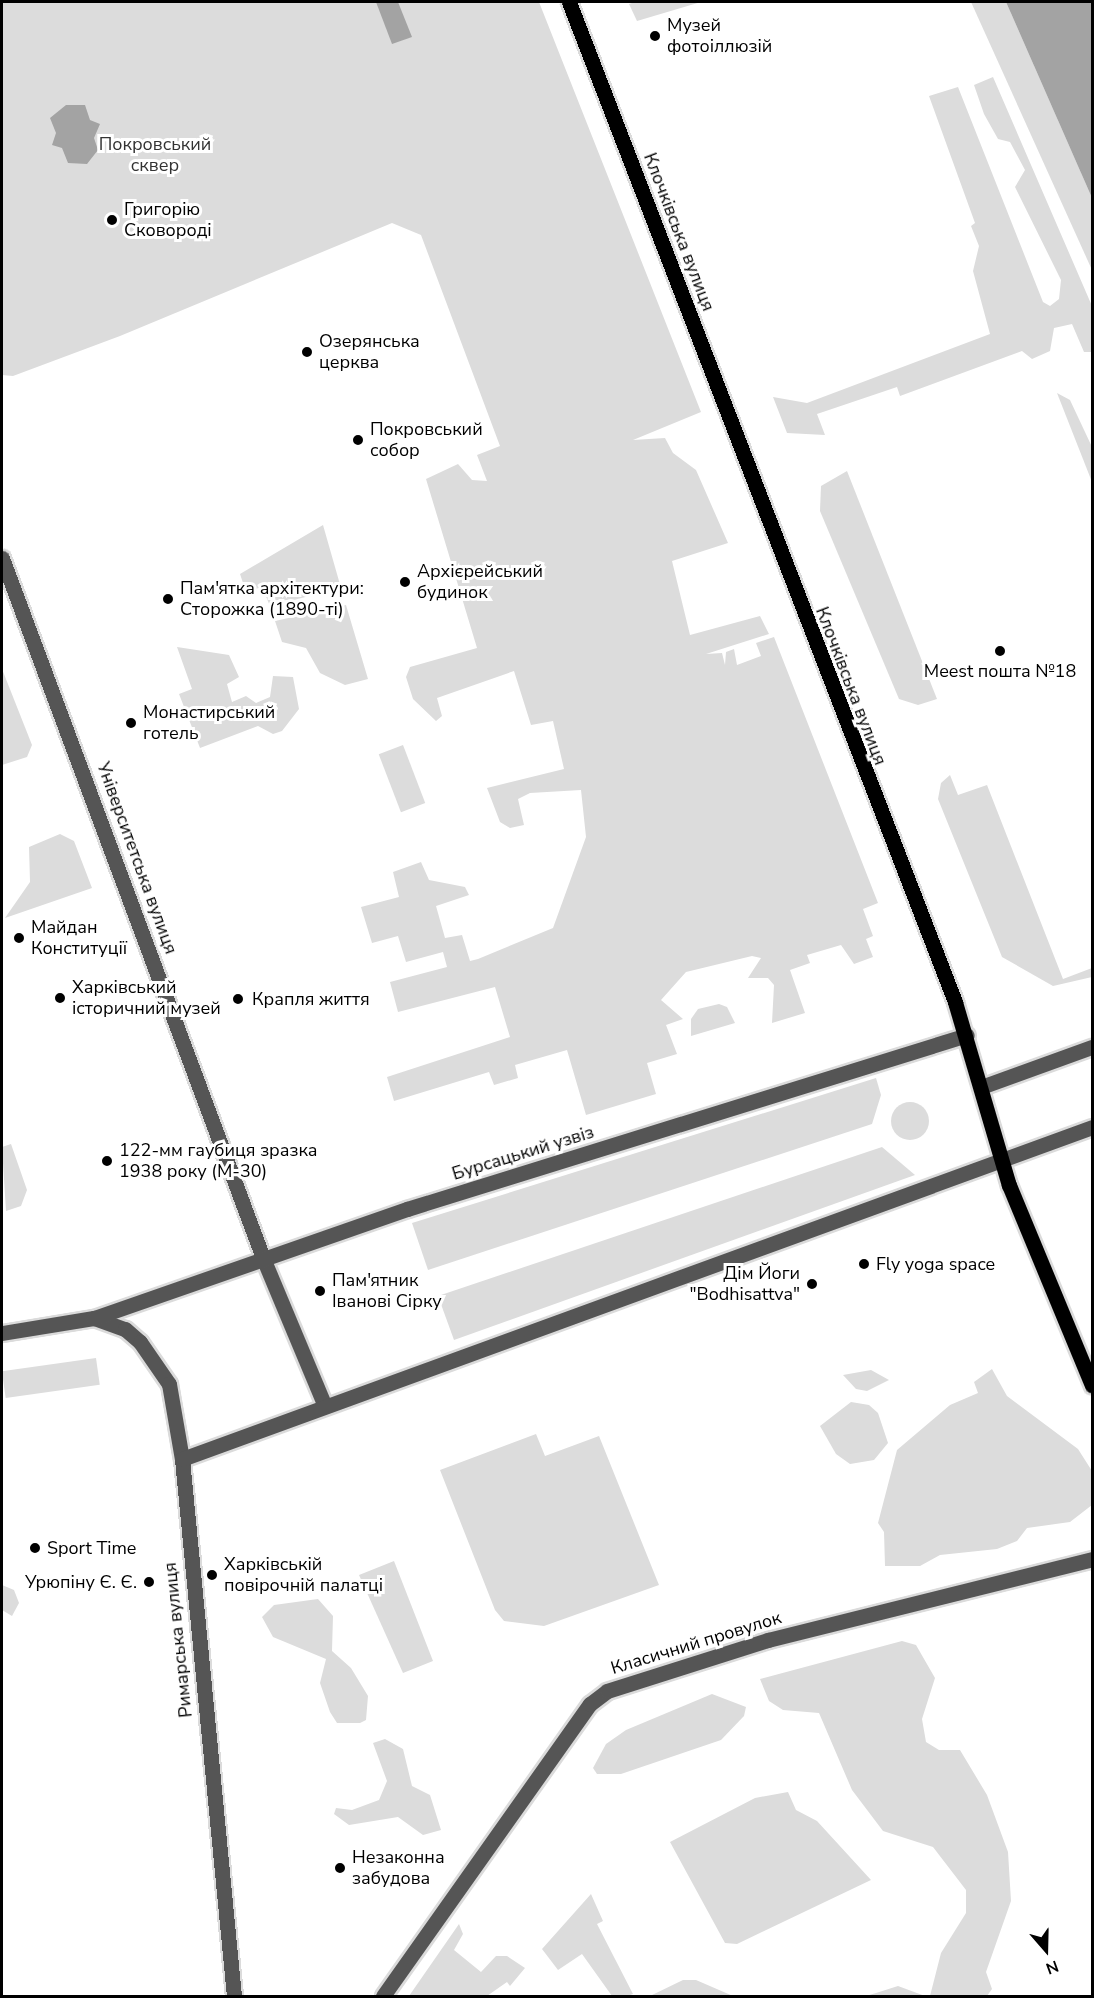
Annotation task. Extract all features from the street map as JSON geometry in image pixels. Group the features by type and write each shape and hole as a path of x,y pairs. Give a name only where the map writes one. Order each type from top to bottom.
{"main road":[{"name":"Клочківська вулиця","path":"569,2 967,1035 984,1086 1000,1160 1092,1385"}],"street":[{"name":"Університетська вулиця","path":"2,558 263,1257 325,1406"},
{"name":"Бурсацький узвіз","path":"94,1318 263,1257 967,1035"},
{"path":"984,1086 1092,1047"},
{"path":"182,1459 1092,1126"},
{"path":"2,1333 94,1318"},
{"name":"Римарська вулиця","path":"94,1318 125,1329 160,1364 182,1459 234,1996"},
{"name":"Класичний провулок","path":"383,1996 590,1704 607,1691 857,1616 1092,1559"}],"green space":[{"name":"Покровський сквер","path":"2,2 539,2 701,412 633,440 665,438 673,453 696,470 728,543 672,561 690,635 760,616 769,634 706,654 722,653 725,665 726,652 734,649 737,665 761,656 756,643 774,637 878,903 863,909 873,936 866,939 873,957 854,964 841,945 807,955 810,963 790,970 805,1013 772,1023 774,985 768,978 748,978 761,958 752,956 686,972 661,1000 683,1019 666,1025 677,1054 647,1063 656,1094 586,1115 567,1050 515,1065 518,1078 494,1085 489,1072 394,1101 387,1077 510,1037 495,987 398,1012 390,982 447,967 443,952 406,962 398,936 372,943 361,907 399,897 393,872 421,862 429,880 465,887 469,895 436,906 445,938 462,935 470,961 478,959 553,928 586,837 581,790 530,793 518,799 524,825 510,828 500,822 487,788 564,769 553,721 531,725 514,671 437,698 442,716 436,721 413,699 406,677 410,667 477,648 426,479 458,464 472,480 487,481 477,455 500,446 421,235 392,223 120,336 13,376 2,375"},
{"path":"635,2 701,2 637,21 629,4"},
{"path":"971,2 1006,2 1092,198 1092,270"},
{"path":"993,77 1092,306 1092,352 1084,352 1072,324 1054,328 1050,351 1032,359 1022,351 900,396 897,387 817,414 825,435 787,433 773,397 807,403 990,334 973,271 979,246 971,226 975,223 929,96 958,87 1043,302 1050,306 1059,299 1061,280 1015,187 1025,170 1010,142 998,139 984,114 974,85"},
{"path":"1057,393 1070,400 1092,447 1092,482"},
{"path":"847,471 937,699 918,705 899,699 820,511 821,486"},
{"path":"323,525 341,588 270,606 262,587 246,592 240,574"},
{"path":"346,605 368,679 345,685 320,673 306,648 282,642 275,621"},
{"path":"177,647 229,655 239,677 227,684 232,702 246,696 256,703 270,697 273,676 293,677 299,709 282,731 273,734 258,726 200,748 179,694 192,689"},
{"path":"2,669 32,745 27,757 2,765"},
{"path":"403,745 425,803 401,812 379,754"},
{"path":"950,775 958,795 987,785 1063,979 1092,968 1092,977 1053,986 1002,957 938,799 941,783"},
{"path":"60,834 74,841 92,888 5,918 30,882 29,847"},
{"path":"719,1004 727,1007 735,1023 691,1036 691,1019 698,1009"},
{"path":"876,1078 881,1095 872,1124 428,1270 412,1223"},
{"path":"910,1102 924,1107 929,1121 924,1135 910,1140 896,1135 891,1121 896,1107"},
{"path":"11,1144 27,1190 21,1206 6,1211 2,1147"},
{"path":"882,1147 915,1175 454,1340 438,1296"},
{"path":"96,1358 100,1385 6,1398 2,1371"},
{"path":"992,1369 1007,1396 1078,1449 1092,1471 1092,1505 1070,1522 1027,1528 1017,1541 997,1549 940,1555 920,1566 885,1566 884,1532 878,1523 897,1450 950,1405 978,1393 974,1382"},
{"path":"871,1370 889,1380 867,1391 856,1389 843,1375"},
{"path":"851,1402 869,1405 878,1413 888,1443 874,1460 850,1464 836,1454 820,1426"},
{"path":"536,1434 545,1456 599,1436 659,1585 544,1626 504,1621 495,1610 440,1470"},
{"path":"394,1561 433,1661 403,1673 359,1575"},
{"path":"2,1585 14,1590 19,1603 12,1616 2,1610"},
{"path":"318,1599 333,1616 332,1651 351,1668 368,1696 366,1720 360,1723 337,1723 330,1712 320,1683 326,1659 273,1637 262,1617 274,1605"},
{"path":"902,1641 916,1645 935,1678 922,1719 926,1742 939,1750 960,1750 987,1795 1008,1852 1011,1901 986,1972 992,1989 987,1996 930,1996 941,1953 966,1913 966,1890 933,1847 883,1831 852,1790 819,1713 783,1710 769,1701 760,1679"},
{"path":"712,1694 746,1707 744,1716 721,1740 621,1774 597,1774 593,1768 606,1744 626,1730"},
{"path":"385,1739 403,1749 412,1786 430,1795 441,1830 423,1835 398,1817 349,1825 334,1814 336,1808 352,1810 379,1800 387,1781 373,1743"},
{"path":"788,1792 796,1810 817,1821 871,1880 737,1944 725,1943 670,1842 755,1798"},
{"path":"591,1894 603,1921 597,1924 633,1994 612,1996 582,1954 558,1970 542,1949"},
{"path":"459,1924 463,1934 454,1950 481,1972 496,1956 507,1956 525,1968 510,1986 507,1982 487,1996 409,1996"},
{"path":"683,1980 696,1980 733,1996 650,1996"},
{"path":"898,1986 925,1996 866,1996 876,1993"}],"shaded area":[{"path":"376,2 398,2 412,37 392,44"},
{"path":"1006,2 1092,2 1092,198"},
{"path":"66,105 85,105 90,120 100,124 94,138 98,150 87,164 68,163 62,148 52,145 56,133 50,118"}],"place":[{"name":"Музей фотоіллюзій","path":"655,36"},
{"name":"Григорiю Сковороді","path":"112,220"},
{"name":"Озерянська церква","path":"307,352"},
{"name":"Покровський собор","path":"358,440"},
{"name":"Архієрейський будинок","path":"405,582"},
{"name":"Пам'ятка архітектури: Сторожка (1890-ті)","path":"168,599"},
{"name":"Meest пошта №18","path":"1000,651"},
{"name":"Монастирський готель","path":"131,723"},
{"name":"Майдан Конституції","path":"19,938"},
{"name":"Харківський історичний музей","path":"60,998"},
{"name":"Крапля життя","path":"238,999"},
{"name":"122-мм гаубиця зразка 1938 року (М-30)","path":"107,1161"},
{"name":"Fly yoga space","path":"864,1264"},
{"name":"Дім Йоги \"Bodhisattva\"","path":"812,1284"},
{"name":"Пам'ятник Іванові Сірку","path":"320,1291"},
{"name":"Sport Time","path":"35,1548"},
{"name":"Харківській повірочній палатці","path":"212,1575"},
{"name":"Урюпіну Є. Є.","path":"149,1582"},
{"name":"Незаконна забудова","path":"340,1868"}]}
